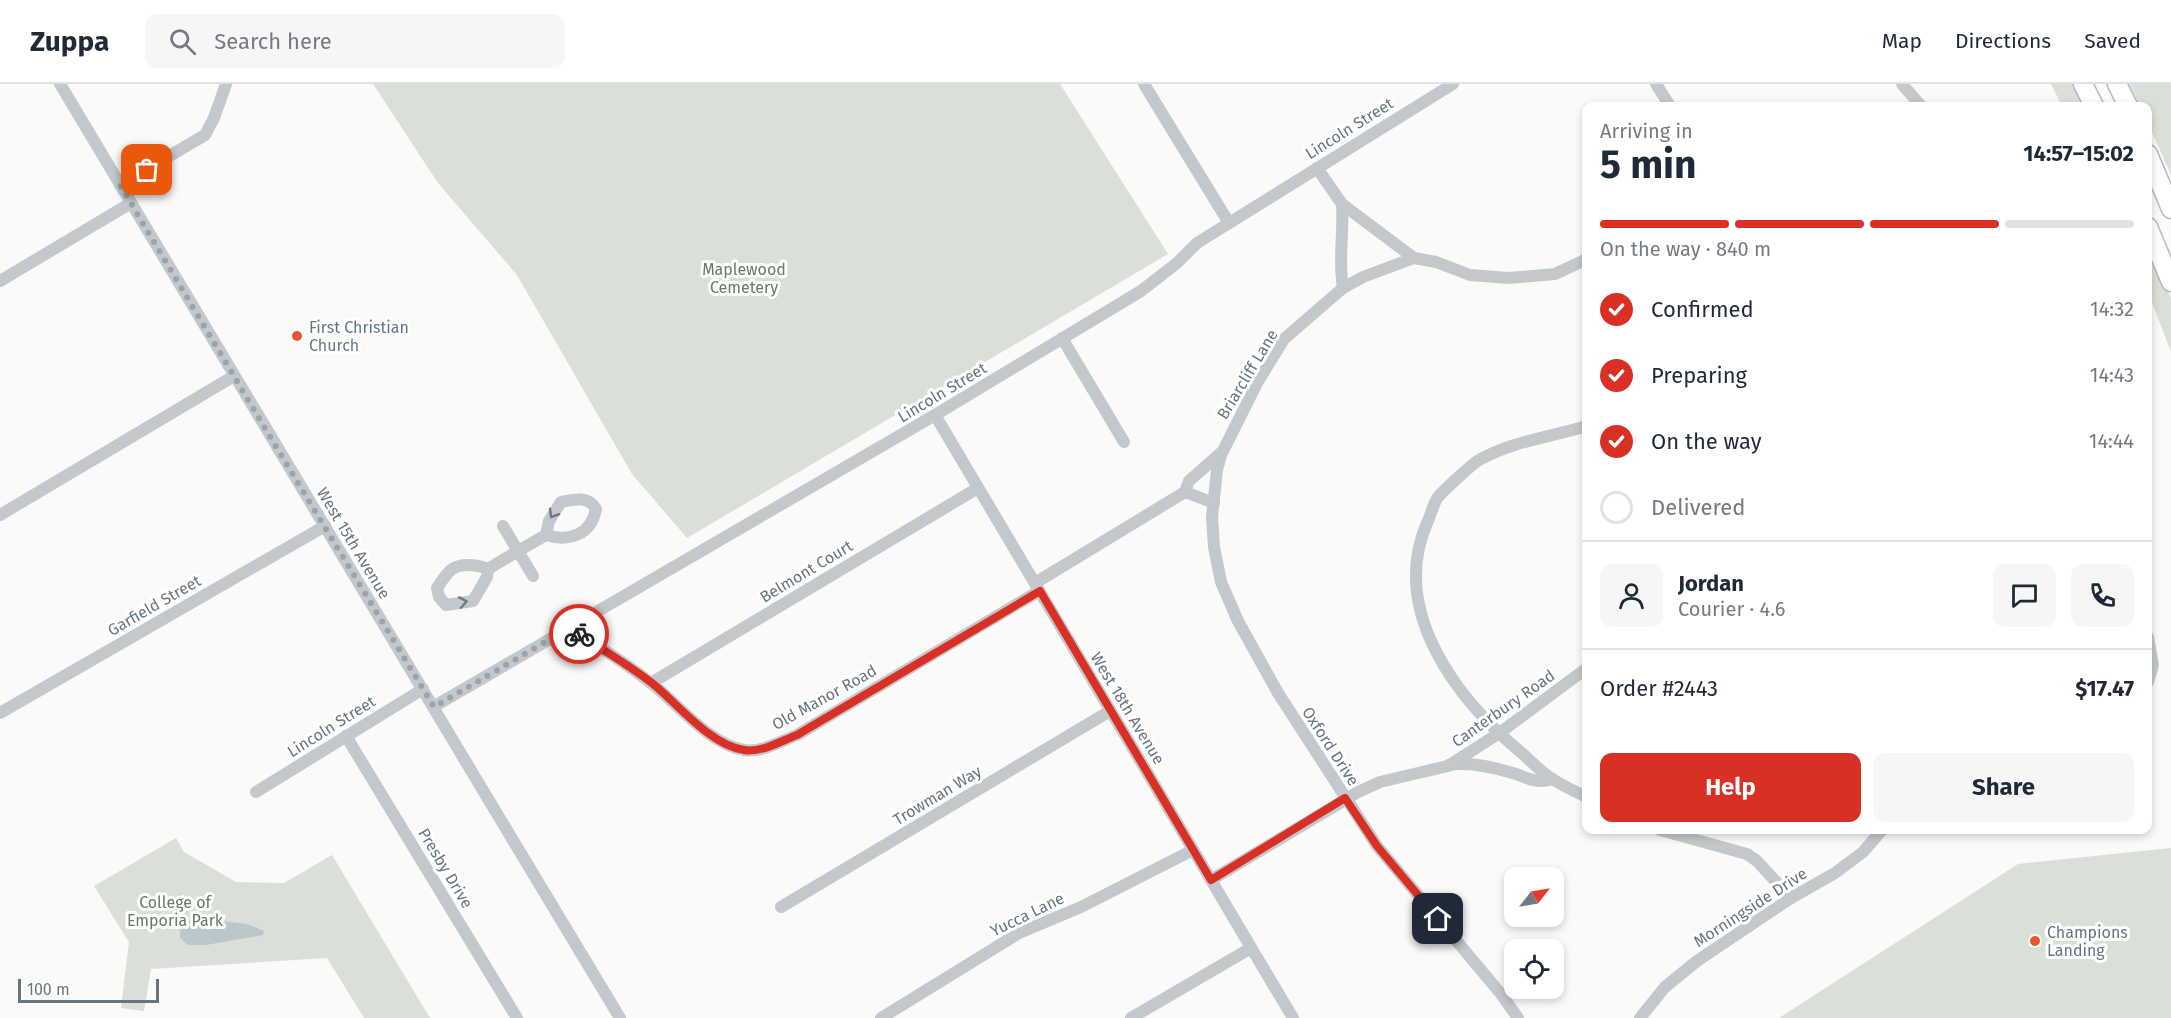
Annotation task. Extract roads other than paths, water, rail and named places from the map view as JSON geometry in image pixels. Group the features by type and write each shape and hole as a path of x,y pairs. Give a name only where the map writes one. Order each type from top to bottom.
{"highway":[{"path":"2084,84 2092,102"},
{"path":"2117,84 2126,102"},
{"path":"2152,164 2171,209"},
{"path":"2152,237 2171,282"}],"street":[{"name":"West 15th Avenue","path":"60,84 620,1018"},
{"path":"120,185 205,135 214,118 226,84"},
{"path":"1144,84 1229,223"},
{"name":"Lincoln Street","path":"434,707 935,416 1141,291 1197,243 1453,84"},
{"path":"1656,84 1667,102"},
{"path":"1902,84 1918,102"},
{"path":"1317,168 1342,204 1414,258 1436,262 1470,275 1509,278 1555,274 1582,261"},
{"path":"0,281 131,203"},
{"path":"1342,204 1340,253 1342,288"},
{"name":"Briarcliff Lane","path":"1037,587 1185,492 1189,481 1222,451 1257,382 1284,339 1342,288 1363,276 1414,258"},
{"path":"1062,338 1124,442"},
{"path":"0,515 234,376"},
{"name":"West 18th Avenue","path":"935,416 1293,1018"},
{"path":"1582,427 1520,442 1477,461 1438,498 1422,535 1416,558 1416,585 1421,618 1435,651 1473,706 1498,734 1552,779 1582,794"},
{"name":"Oxford Drive","path":"1222,451 1217,470 1212,517 1214,547 1221,582 1238,621 1278,693 1377,846 1501,994 1518,1018"},
{"name":"Belmont Court","path":"651,683 978,488"},
{"path":"1185,492 1214,503"},
{"name":"Garfield Street","path":"0,713 325,526"},
{"path":"503,526 533,576"},
{"path":"488,569 546,535"},
{"name":"Old Manor Road","path":"571,627 651,683 703,729 731,746 746,751 765,748 797,735 1037,587"},
{"name":"Canterbury Road","path":"1211,880 1345,798 1380,782 1448,766 1498,734 1582,672"},
{"name":"Lincoln Street","path":"256,792 423,689"},
{"name":"Trowman Way","path":"781,907 1110,711"},
{"name":"Presby Drive","path":"346,735 517,1018"},
{"path":"1448,766 1490,767 1534,781 1544,782 1552,779"},
{"path":"1674,834 1747,854 1757,861 1791,898"},
{"name":"Morningside Drive","path":"1640,1018 1665,987 1697,961 1791,898 1835,873 1863,852 1879,834"},
{"name":"Yucca Lane","path":"881,1018 1019,933 1080,907 1193,850"},
{"path":"1131,1018 1251,948"}],"place":[{"name":"First Christian Church","path":"297,336"},
{"name":"Champions Landing","path":"2035,941"}],"park label":[{"name":"Maplewood Cemetery","path":"744,278"},
{"name":"College of Emporia Park","path":"175,911"}]}
